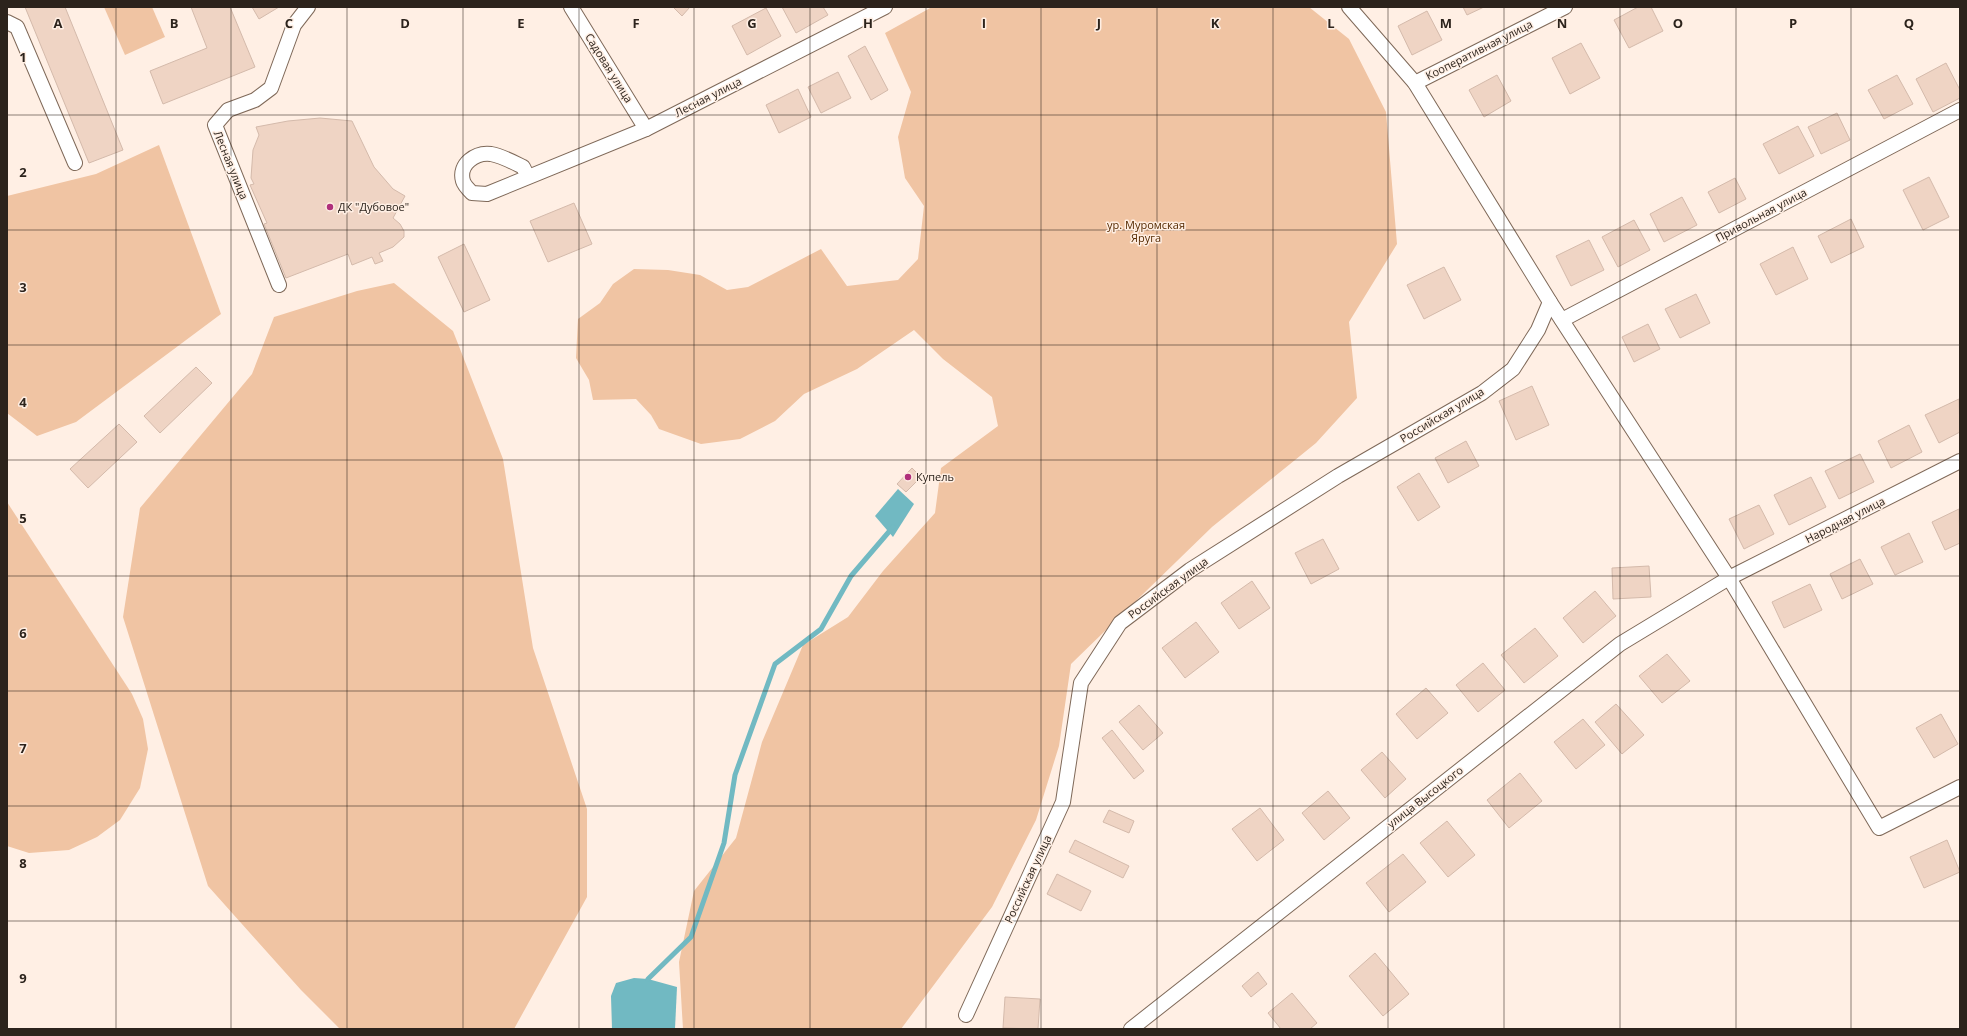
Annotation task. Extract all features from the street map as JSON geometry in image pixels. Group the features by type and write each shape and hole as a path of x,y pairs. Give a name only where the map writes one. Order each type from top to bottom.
{"street":[{"name":"Лесная улица","path":"279,285 216,125 228,110 255,100 271,88 294,25 308,7"},
{"name":"Садовая улица","path":"571,7 646,128"},
{"name":"Лесная улица","path":"528,177 646,128 884,7"},
{"path":"1349,7 1415,83 1550,302 1729,578 1879,828 1960,787"},
{"name":"Кооперативная улица","path":"1415,83 1565,7"},
{"path":"7,22 18,27 75,163"},
{"name":"Привольная улица","path":"1562,320 1960,110"},
{"name":"Российская улица","path":"966,1015 1063,802 1081,683 1120,623 1197,566 1338,476 1482,393 1513,369 1538,330 1550,302"},
{"name":"Народная улица","path":"1729,578 1960,461"},
{"name":"улица Высоцкого","path":"1131,1029 1620,644 1729,578"}],"green space":[{"path":"104,7 152,7 165,37 125,55"},
{"name":"ур. Муромская Яруга","path":"932,7 1309,7 1349,39 1386,112 1397,244 1349,322 1357,398 1316,443 1212,527 1071,664 1059,746 1036,820 992,907 901,1029 683,1029 679,962 694,891 736,838 762,742 803,645 848,617 883,571 935,513 941,468 998,426 992,397 943,359 914,330 857,369 804,394 775,421 740,439 701,444 659,429 651,415 636,399 593,400 589,380 576,358 578,319 600,303 613,284 634,269 668,270 700,275 727,290 748,287 821,249 847,286 898,280 918,259 924,206 905,178 898,137 911,92 885,33"},
{"path":"159,145 221,314 76,422 37,436 7,413 7,196 96,174"},
{"path":"394,283 453,331 503,459 533,648 587,809 587,897 514,1029 340,1029 301,990 208,886 123,617 140,508 252,374 274,317 357,291"},
{"path":"7,502 132,694 143,719 148,749 140,788 120,820 97,837 69,850 29,853 7,846"}],"water":[{"path":"898,489 914,504 893,537 875,516"},
{"path":"634,978 648,979 677,987 675,1029 612,1029 611,996 616,983"}],"building":[{"path":"25,7 65,7 123,150 89,163"},
{"path":"191,7 230,7 255,67 163,104 150,71 207,48"},
{"path":"252,7 279,7 259,19"},
{"path":"673,7 690,7 682,16"},
{"path":"782,7 823,7 828,15 796,33"},
{"path":"1463,7 1484,7 1467,15"},
{"path":"1638,7 1651,7 1663,31 1629,48 1614,20"},
{"path":"766,8 781,36 747,55 732,26"},
{"path":"1427,11 1442,40 1412,55 1398,26"},
{"path":"1581,43 1600,78 1570,94 1552,58"},
{"path":"865,46 888,90 871,100 848,56"},
{"path":"1946,63 1960,90 1960,98 1933,112 1916,79"},
{"path":"838,72 851,98 821,113 808,87"},
{"path":"1497,75 1511,101 1484,117 1469,90"},
{"path":"1897,75 1913,104 1884,119 1868,90"},
{"path":"798,89 811,117 779,133 766,105"},
{"path":"1837,113 1850,140 1821,154 1808,127"},
{"name":"ДК \"Дубовое\"","path":"320,118 352,121 374,167 393,189 405,196 393,218 400,224 404,231 404,237 393,247 379,253 383,261 375,264 372,257 352,265 348,254 286,278 264,224 267,223 250,185 254,184 251,178 253,150 259,135 256,127 288,121"},
{"path":"1798,126 1814,156 1779,174 1763,144"},
{"path":"1929,177 1949,217 1923,230 1903,190"},
{"path":"1735,178 1746,199 1719,213 1708,192"},
{"path":"1682,197 1697,225 1664,242 1650,214"},
{"path":"574,203 592,244 548,262 530,221"},
{"path":"1851,219 1864,247 1831,263 1818,236"},
{"path":"1634,220 1650,250 1618,267 1602,237"},
{"path":"1589,240 1604,270 1571,286 1556,256"},
{"path":"464,244 490,300 464,312 438,257"},
{"path":"1793,247 1808,279 1776,295 1760,264"},
{"path":"1444,267 1461,300 1424,319 1407,285"},
{"path":"1696,294 1710,323 1680,338 1665,309"},
{"path":"1648,324 1660,349 1634,362 1622,337"},
{"path":"196,367 212,383 160,433 144,416"},
{"path":"1532,386 1549,425 1516,440 1499,401"},
{"path":"1959,399 1960,432 1939,443 1925,415"},
{"path":"119,424 137,442 88,488 70,469"},
{"path":"1909,425 1922,452 1891,468 1878,441"},
{"path":"1466,441 1479,466 1448,483 1435,458"},
{"path":"1860,454 1874,482 1839,499 1825,471"},
{"path":"912,468 921,477 906,492 897,484"},
{"path":"1419,473 1440,507 1418,521 1397,487"},
{"path":"1811,477 1826,507 1789,525 1774,495"},
{"path":"1759,505 1774,534 1744,549 1729,519"},
{"path":"1959,509 1960,543 1945,550 1932,522"},
{"path":"1909,533 1923,562 1895,575 1881,547"},
{"path":"1323,539 1339,569 1311,584 1295,553"},
{"path":"1860,559 1873,584 1842,599 1830,574"},
{"path":"1649,566 1651,597 1613,599 1612,568"},
{"path":"1252,581 1270,608 1239,629 1221,603"},
{"path":"1810,584 1822,610 1784,628 1772,602"},
{"path":"1595,591 1616,616 1583,643 1563,618"},
{"path":"1196,622 1219,652 1185,678 1162,648"},
{"path":"1535,628 1558,656 1524,683 1501,655"},
{"path":"1667,654 1690,681 1662,703 1639,676"},
{"path":"1483,663 1505,690 1478,712 1456,685"},
{"path":"1426,688 1448,713 1417,739 1396,714"},
{"path":"1616,704 1644,735 1622,754 1595,722"},
{"path":"1139,705 1163,733 1143,750 1119,722"},
{"path":"1941,714 1958,744 1934,758 1916,728"},
{"path":"1583,719 1605,745 1576,769 1554,742"},
{"path":"1112,730 1144,771 1134,779 1102,738"},
{"path":"1382,752 1406,779 1385,798 1361,770"},
{"path":"1520,773 1542,801 1509,828 1487,800"},
{"path":"1328,791 1350,818 1324,840 1302,813"},
{"path":"1260,808 1284,840 1257,861 1232,829"},
{"path":"1109,810 1134,821 1129,833 1103,822"},
{"path":"1447,821 1475,855 1448,877 1420,843"},
{"path":"1075,840 1129,866 1123,878 1069,852"},
{"path":"1947,840 1960,872 1924,888 1910,857"},
{"path":"1403,854 1426,882 1389,912 1366,883"},
{"path":"1057,874 1091,891 1081,911 1047,894"},
{"path":"1375,953 1409,994 1383,1016 1349,976"},
{"path":"1258,972 1267,984 1251,997 1242,986"},
{"path":"1292,993 1317,1023 1310,1029 1281,1029 1268,1013"},
{"path":"1005,997 1040,999 1038,1029 1003,1028"}],"waterway":[{"path":"648,979 691,937 724,843 735,775 775,664 821,629 851,576 893,527"}],"place":[{"name":"ДК \"Дубовое\"","path":"330,207"},
{"name":"Купель","path":"908,477"}]}
